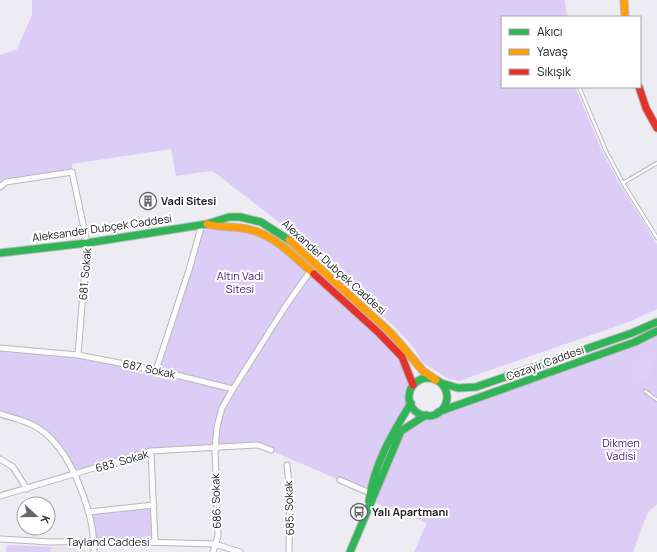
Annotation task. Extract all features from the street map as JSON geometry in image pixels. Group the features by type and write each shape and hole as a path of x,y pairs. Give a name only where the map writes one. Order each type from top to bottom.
{"main road":[{"path":"624,0 625,16"},
{"path":"639,88 646,108 657,128"},
{"name":"Alexander Dubçek Caddesi","path":"205,224 216,219 242,217 259,220 276,228 392,334 423,371 439,381"},
{"name":"Aleksander Dubçek Caddesi","path":"0,253 87,243 205,224"},
{"name":"Alexander Dubçek Caddesi","path":"205,224 217,228 255,230 268,236 311,270 379,333 402,357 413,385"},
{"name":"Cezayir Caddesi","path":"439,381 451,388 461,389 476,387 632,333 657,322"},
{"name":"Cezayir Caddesi","path":"438,412 635,342 657,331"},
{"path":"391,444 401,431 409,424 426,415 438,412 445,405 447,393 439,381 424,379 413,385 409,397 411,403 418,413 426,415"},
{"path":"350,552 369,504 372,490 391,444 411,403"}],"street":[{"name":"681. Sokak","path":"0,187 6,182 72,172 87,243 78,355"},
{"path":"156,370 205,224"},
{"path":"215,449 217,427 222,408 285,307 311,270"},
{"name":"687. Sokak","path":"0,348 78,355 156,370 234,389"},
{"path":"0,414 26,421 44,432 64,454 75,474 88,512 95,542 94,552"},
{"name":"683. Sokak","path":"0,496 151,452 258,446 271,450"},
{"name":"686. Sokak","path":"213,552 218,536 215,449"},
{"path":"151,452 155,542"},
{"path":"0,458 13,467 27,489"},
{"name":"685. Sokak","path":"287,465 290,494 290,552"},
{"path":"340,480 372,490"},
{"path":"88,512 154,505"},
{"name":"Tayland Caddesi","path":"0,539 215,544 240,552"}],"lane":[{"path":"580,88 606,151 623,184 657,238"},
{"path":"623,184 657,163"},
{"path":"645,391 657,400"}],"path":[{"path":"606,465 595,457 589,458 585,462 587,467 593,470 606,465 657,458"},
{"path":"106,541 139,507"}],"shaded area":[{"path":"646,351 655,355 654,367 645,381 633,384 629,378 632,366 636,359"},
{"path":"7,545 83,548 86,552 6,552"}],"green space":[{"path":"32,0 565,0 567,16 501,16 501,88 575,88 602,151 619,183 657,244 657,309 629,322 460,381 449,379 422,362 414,348 396,328 280,223 218,175 211,171 176,176 171,149 72,164 72,172 0,184 0,55 17,49 32,15"},
{"name":"Altın Vadi Sitesi","path":"202,224 268,236 402,357 409,372 411,391 390,437 370,493 258,445 151,451 75,474 44,432 0,414 0,348 78,355 156,370"},
{"name":"Dikmen Vadisi","path":"657,331 657,504 648,512 633,552 414,552 427,523 371,501 401,431 426,415 437,413"},
{"path":"154,505 155,542 95,542 88,512"},
{"path":"7,545 51,547 50,552 6,552"}],"traffic: fast":[{"path":"0,253 87,243 207,224 229,217 240,217 261,222 289,240"},
{"path":"441,383 458,388 476,387 632,333 657,322"},
{"path":"438,412 635,342 657,331"},
{"path":"428,378 441,384 447,397 441,410 428,416 415,410 409,397 415,384 428,378"},
{"path":"369,501 371,487 379,462 397,426 411,403"},
{"path":"350,552 401,431 426,415"}],"traffic: slow":[{"path":"624,0 625,16"},
{"path":"207,224 247,229 266,236 283,247 314,274"},
{"path":"289,240 392,334 423,371 436,380"}],"traffic: jam":[{"path":"639,88 646,108 657,128"},
{"path":"314,274 379,333 402,357 413,385"}],"place":[{"name":"Vadi Sitesi","path":"148,201"},
{"name":"Yalı Apartmanı","path":"359,512"}]}
